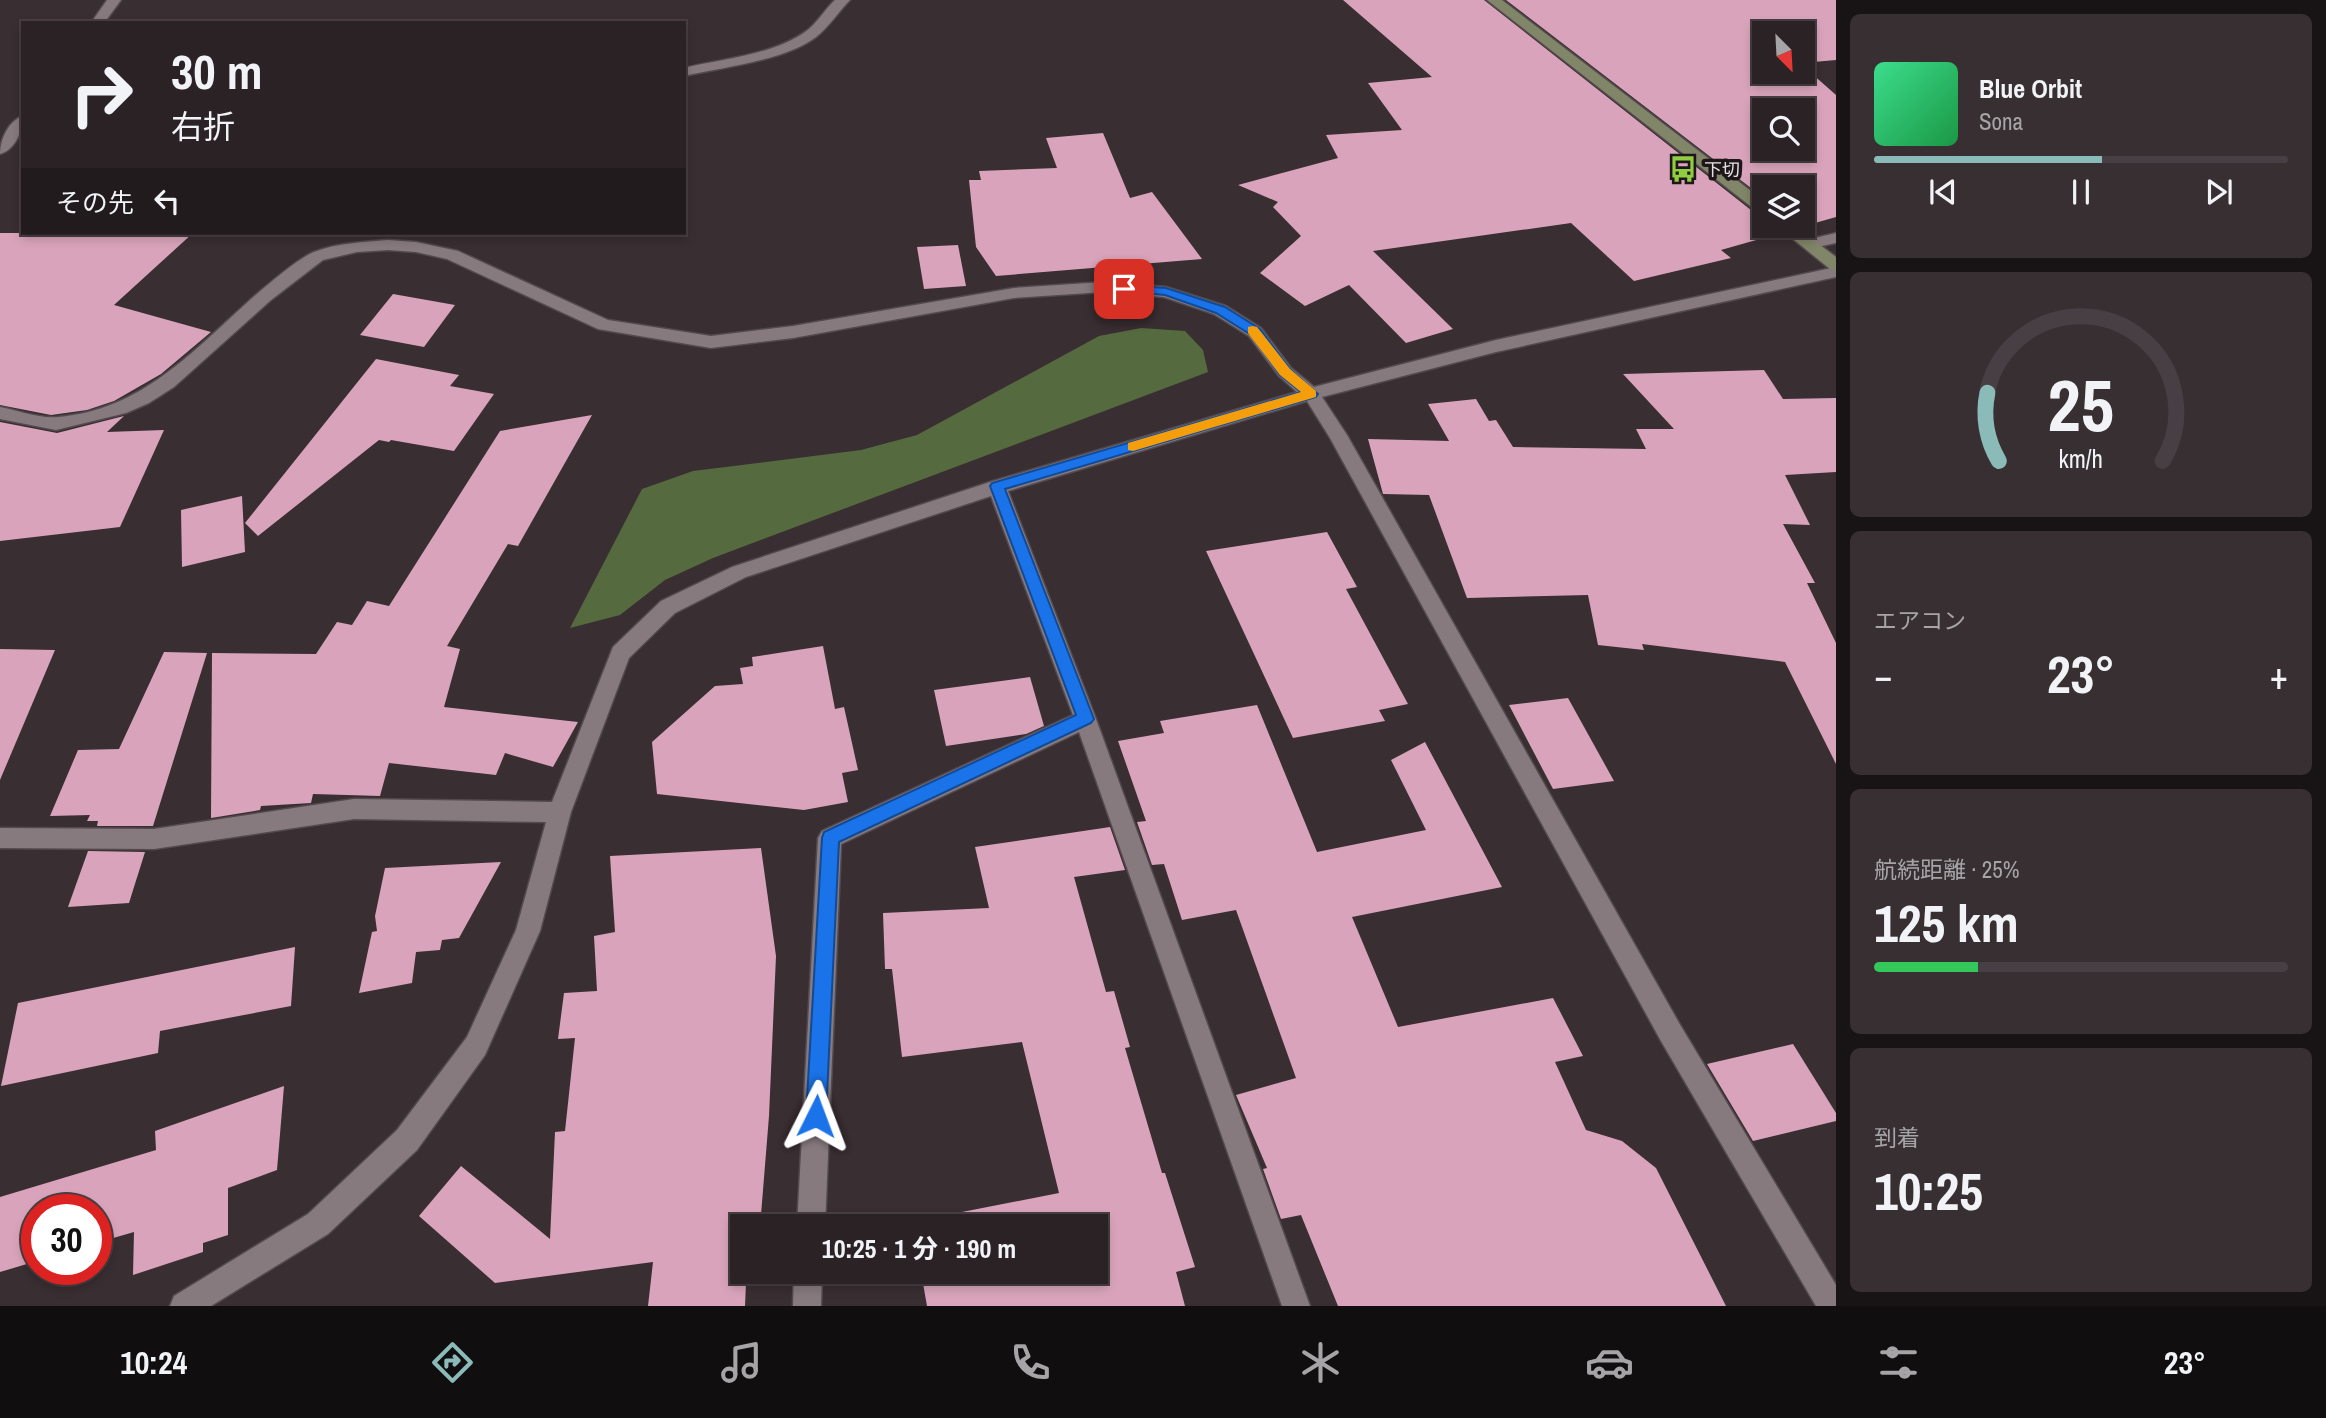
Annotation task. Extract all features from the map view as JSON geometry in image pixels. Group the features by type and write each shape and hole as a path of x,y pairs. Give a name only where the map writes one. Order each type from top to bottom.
{"street":[{"path":"98,21 114,0"},
{"path":"686,72 773,50 805,38 819,29 833,6 843,0"},
{"path":"1493,0 1752,200"},
{"path":"0,150 21,123"},
{"path":"1800,238 1836,265"},
{"path":"1808,244 1836,238"},
{"path":"0,413 56,424 144,399 168,383 265,296 318,256 357,247 415,247 452,255 604,325 711,342 793,332 1014,293 1104,287 1166,292 1220,310 1255,332 1285,372 1311,394 1345,447 1670,1031 1832,1306"},
{"path":"184,1306 318,1224 407,1140 476,1046 528,931 560,812 620,653 668,607 739,572 997,486 1311,394 1496,346 1836,272"},
{"path":"997,486 1085,719 1296,1306"},
{"path":"812,1214 830,838 1085,719"},
{"path":"0,838 154,839 354,809 560,812"},
{"path":"807,1306 808,1284"}],"shaded area":[{"path":"1141,328 1185,331 1203,350 1208,372 713,558 665,580 620,615 570,628 642,489 693,471 861,450 917,435 1099,336"}],"building":[{"path":"1343,0 1484,0 1752,211 1752,238 1763,238 1721,250 1731,258 1634,281 1571,223 1373,251 1453,329 1406,343 1349,285 1305,306 1260,273 1301,236 1273,207 1278,202 1238,185 1338,158 1326,135 1402,130 1368,83 1432,77"},
{"path":"1506,0 1836,0 1836,60 1815,62 1815,21 1752,21 1752,84 1815,84 1815,76 1836,95 1836,217 1815,223 1815,175 1752,175 1752,189"},
{"path":"1103,133 1130,198 1152,192 1202,259 996,276 976,247 969,180 981,180 979,171 1057,168 1046,138"},
{"path":"0,233 191,235 114,305 211,332 161,374 114,401 87,410 51,415 0,405"},
{"path":"958,245 966,286 924,289 917,247"},
{"path":"393,294 455,305 424,347 360,335"},
{"path":"376,359 459,375 450,386 494,394 454,451 379,440 258,536 245,523"},
{"path":"1764,370 1783,399 1836,398 1836,472 1785,475 1810,525 1783,524 1815,583 1807,583 1836,643 1836,764 1785,662 1642,644 1644,650 1598,645 1588,595 1467,598 1429,495 1383,494 1368,439 1449,441 1428,404 1476,399 1489,421 1496,420 1513,447 1646,449 1636,429 1674,429 1623,374"},
{"path":"592,415 518,546 508,544 447,646 460,649 444,707 578,722 553,767 505,753 496,775 389,763 380,796 313,794 311,803 261,806 260,810 211,818 212,653 316,654 337,622 352,625 367,601 389,606 500,431"},
{"path":"124,416 107,432 164,430 120,527 0,541 0,422 57,433"},
{"path":"242,496 245,552 182,567 181,510"},
{"path":"1327,532 1357,587 1346,589 1408,704 1379,710 1385,721 1293,738 1206,551"},
{"path":"823,646 835,709 844,707 858,770 842,773 848,802 804,810 657,794 652,742 715,686 743,684 740,668 753,666 752,657"},
{"path":"0,649 55,650 0,780"},
{"path":"164,652 207,653 153,826 97,826 98,821 87,821 90,815 50,816 78,750 119,749"},
{"path":"1030,677 1044,726 1026,734 946,746 934,690"},
{"path":"1568,698 1614,781 1553,789 1509,705"},
{"path":"1257,705 1317,852 1426,830 1391,760 1425,742 1502,887 1352,917 1398,1027 1553,998 1583,1056 1555,1062 1586,1130 1622,1141 1656,1168 1726,1306 1338,1306 1301,1215 1281,1219 1263,1169 1267,1168 1236,1095 1296,1078 1236,910 1182,920 1164,864 1152,865 1137,822 1146,821 1118,741 1164,733 1160,721"},
{"path":"1110,827 1125,870 1074,877 1106,992 1114,991 1130,1047 1125,1048 1162,1173 1165,1173 1195,1267 1176,1272 1185,1306 927,1306 923,1284 1108,1284 1108,1214 952,1214 1059,1193 1022,1042 902,1057 892,969 885,969 883,913 989,908 975,847"},
{"path":"761,848 776,956 769,1116 761,1214 730,1214 730,1284 746,1284 745,1306 648,1306 653,1262 495,1283 419,1216 461,1166 550,1239 555,1132 565,1131 575,1038 558,1039 564,993 597,991 594,936 615,932 610,856"},
{"path":"88,851 145,852 129,903 68,907"},
{"path":"501,862 459,938 442,940 440,950 416,952 412,983 359,993 372,932 377,931 375,916 385,868"},
{"path":"295,947 291,1006 160,1031 158,1053 1,1086 18,1003"},
{"path":"1793,1044 1836,1113 1836,1121 1753,1141 1707,1064"},
{"path":"284,1086 277,1170 228,1188 228,1235 203,1243 203,1252 133,1275 134,1232 112,1238 112,1194 21,1194 21,1266 0,1272 0,1197 156,1150 155,1131"}],"slow traffic":[{"path":"1133,446 1311,394 1285,372 1253,330"}],"place":[{"name":"下切","path":"1683,169"}],"route":[{"path":"816,1116 830,838 1085,719 997,486 1311,394 1285,372 1255,332 1220,310 1166,292 1124,289"}]}
